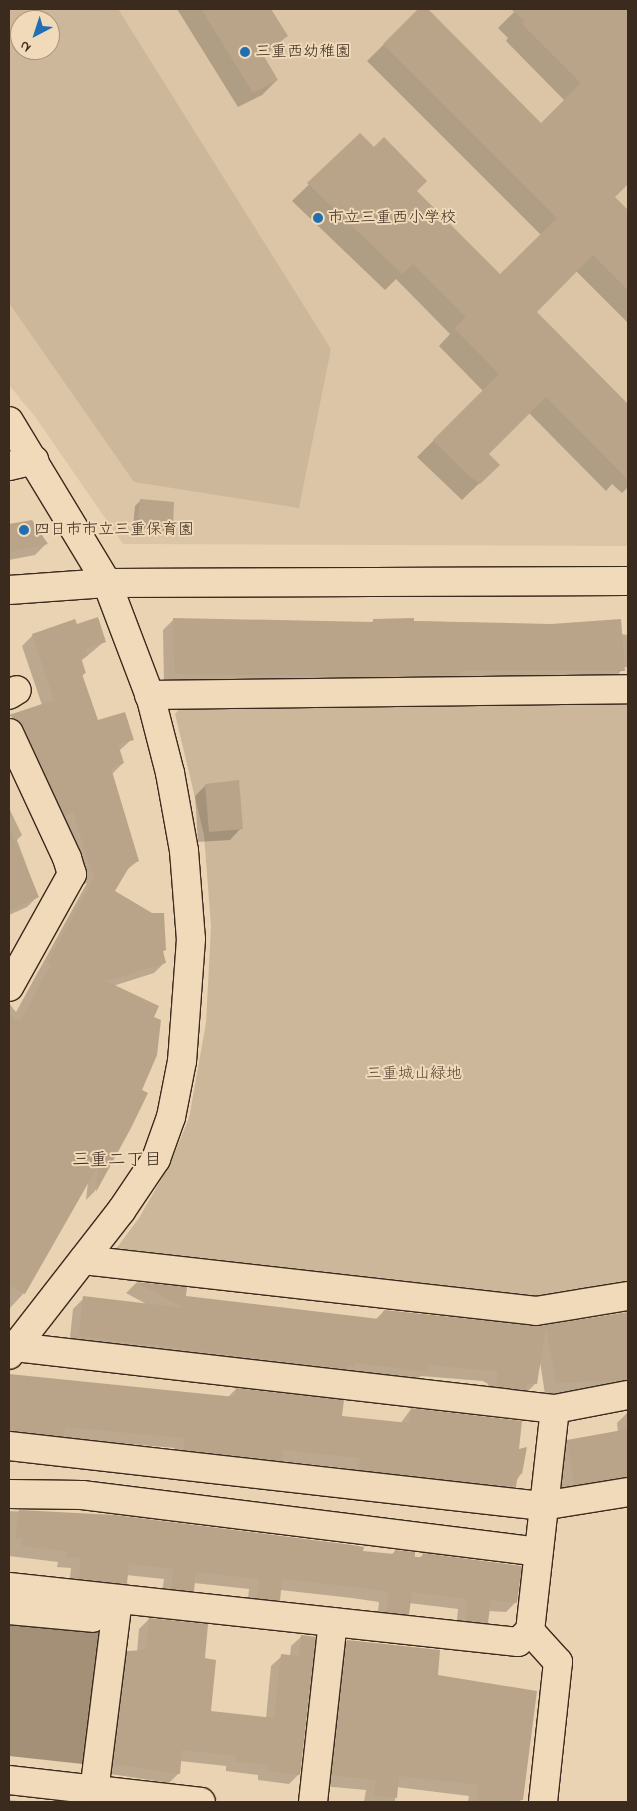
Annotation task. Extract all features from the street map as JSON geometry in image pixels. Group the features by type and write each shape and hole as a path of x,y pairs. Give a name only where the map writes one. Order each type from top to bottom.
{"street":[{"path":"9,421 22,463 107,583 149,695 170,773 189,894 191,939 182,1061 171,1117 156,1159 83,1260 12,1351"},
{"path":"9,590 107,583 628,581"},
{"path":"149,695 628,689"},
{"path":"9,733 67,858 72,874 9,987"},
{"path":"83,1260 536,1311 628,1296"},
{"path":"12,1351 555,1409 628,1395"},
{"path":"9,1587 518,1642 530,1631 542,1506 555,1409"},
{"path":"9,1446 542,1506 628,1492"},
{"path":"9,1494 82,1495 538,1552"},
{"path":"101,1796 118,1599"},
{"path":"9,1610 93,1618"},
{"path":"313,1802 333,1622"},
{"path":"530,1631 558,1662 543,1802"},
{"path":"9,1780 101,1796 201,1802"}],"shaded area":[{"name":"市立三重西小学校","path":"9,9 628,9 628,546 123,544 36,418 9,385"},
{"path":"111,1611 92,1765 9,1756 9,1618"}],"green space":[{"path":"9,9 118,9 331,349 299,508 134,482 9,303"},
{"name":"三重城山緑地","path":"628,699 628,1290 547,1303 110,1257 139,1218 170,1164 189,1118 206,1023 211,926 204,835 175,714 183,705"}],"building":[{"name":"三重西幼稚園","path":"201,9 271,9 288,36 262,53 278,80 253,93"},
{"path":"418,9 428,9 541,123 581,83 522,24 524,21 511,9 628,9 628,184 615,197 628,210 628,290 593,255 537,312 628,404 628,480 546,397 489,454 500,465 480,484 468,475 433,440 499,374 454,328 466,317 413,264 402,274 307,183 360,133 374,147 384,137 427,181 417,191 500,274 557,218 383,44"},
{"path":"140,499 174,502 173,526 138,523"},
{"name":"四日市市立三重保育園","path":"32,520 48,544 9,552 9,524"},
{"path":"98,617 106,642 85,649 88,655 81,658 86,673 82,674 98,720 125,712 134,740 118,744 124,763 111,768 139,861 131,864 115,891 152,913 164,913 166,950 163,951 166,963 106,981 159,1006 154,1017 161,1020 157,1055 142,1090 148,1093 131,1128 96,1192 98,1166 25,1294 9,1285 9,1014 20,1021 51,965 47,963 96,874 93,876 73,812 65,816 23,726 9,715 54,700 32,634 75,619 77,624"},
{"path":"173,618 373,622 373,619 414,618 414,621 551,624 621,619 625,671 461,671 461,675 374,677 175,674"},
{"path":"239,780 243,829 209,832 205,784"},
{"path":"9,827 39,897 9,911"},
{"path":"136,1282 187,1287 186,1296 379,1319 384,1310 538,1326 628,1312 628,1380 556,1383 546,1328 537,1384 527,1384 526,1390 496,1387 498,1373 494,1371 428,1365 427,1372 355,1363 355,1367 347,1366 347,1369 79,1336 83,1296 184,1308"},
{"path":"9,1374 235,1397 236,1388 344,1400 342,1416 409,1423 411,1408 522,1421 519,1449 527,1447 522,1474 518,1474 516,1487 358,1470 360,1458 283,1450 282,1461 184,1450 185,1438 65,1427 64,1436 9,1431"},
{"path":"628,1429 628,1477 574,1485 567,1440"},
{"path":"19,1510 115,1515 352,1545 364,1547 363,1551 394,1554 395,1550 415,1552 415,1557 422,1557 423,1553 522,1566 517,1603 491,1600 488,1623 466,1621 467,1599 412,1592 409,1615 386,1612 389,1592 363,1588 282,1579 280,1601 257,1598 259,1579 196,1572 194,1591 171,1589 174,1569 129,1564 127,1584 79,1578 81,1558 67,1557 67,1552 22,1546 23,1538 15,1538"},
{"path":"149,1618 208,1624 205,1658 216,1660 211,1711 274,1718 281,1654 299,1656 301,1635 316,1637 300,1775 267,1771 268,1765 235,1761 236,1756 182,1750 180,1774 113,1764 127,1651 145,1650"},
{"path":"347,1640 440,1650 438,1675 537,1691 523,1800 477,1802 479,1785 399,1776 397,1798 374,1795 376,1780 332,1775"}],"place":[{"name":"三重西幼稚園","path":"245,52"},
{"name":"市立三重西小学校","path":"318,218"},
{"name":"四日市市立三重保育園","path":"24,530"}],"district":[{"name":"三重二丁目","path":"117,1161"}]}
